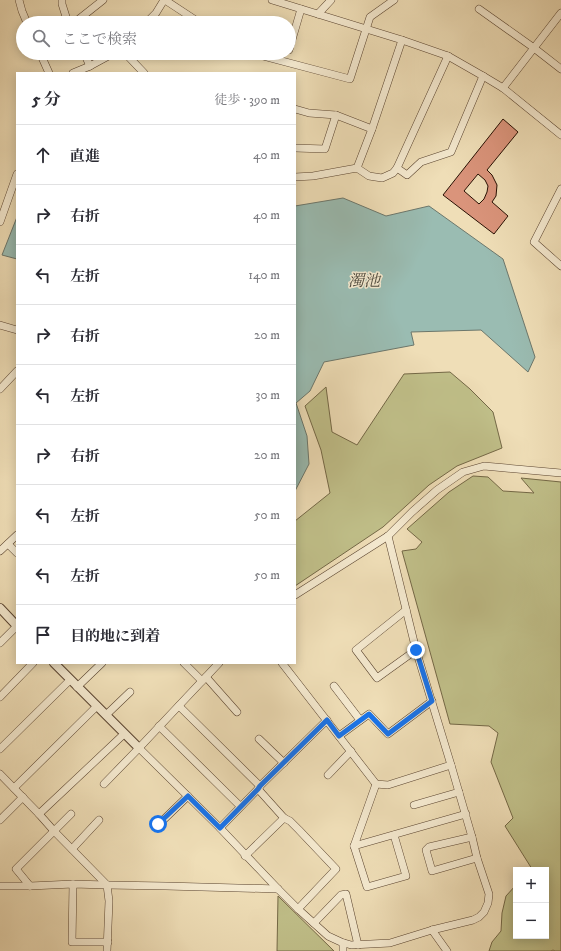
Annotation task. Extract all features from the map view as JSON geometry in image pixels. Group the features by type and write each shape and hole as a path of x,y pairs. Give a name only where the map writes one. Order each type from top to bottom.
{"street":[{"path":"19,0 24,16"},
{"path":"62,0 66,16"},
{"path":"83,16 103,0"},
{"path":"153,16 165,0 189,16"},
{"path":"272,0 402,40 448,56 503,88 561,135"},
{"path":"318,14 331,0"},
{"path":"278,60 350,79 370,17 394,0"},
{"path":"296,27 301,9"},
{"path":"479,9 561,69"},
{"path":"503,88 561,13"},
{"path":"357,168 372,129 402,40"},
{"path":"296,177 313,176 357,168 369,176 382,178 393,173 397,168 448,56"},
{"path":"43,60 49,72"},
{"path":"87,60 90,66"},
{"path":"75,72 101,60"},
{"path":"132,60 143,72"},
{"path":"397,168 408,175 421,162 450,152 483,76"},
{"path":"296,109 309,113 336,115 372,129"},
{"path":"296,148 325,149 336,115"},
{"path":"0,222 16,177"},
{"path":"561,189 559,198 534,242 561,266"},
{"path":"0,325 16,330"},
{"path":"0,389 16,372"},
{"path":"296,594 388,536 437,490 463,472 484,466 561,473"},
{"path":"0,551 16,536"},
{"path":"55,664 220,828 298,909 328,936 351,945 390,943 472,920 479,917 484,912 488,903 489,894 416,650 388,536"},
{"path":"8,544 16,552"},
{"path":"0,608 16,625"},
{"path":"406,610 356,650 377,678 416,650"},
{"path":"0,643 16,627"},
{"path":"0,697 32,664"},
{"path":"77,687 101,664"},
{"path":"185,664 204,679 237,712"},
{"path":"104,784 218,664"},
{"path":"283,664 376,784 388,785 451,765"},
{"path":"0,749 70,680"},
{"path":"334,686 360,720"},
{"path":"106,715 130,692"},
{"path":"339,736 369,714 388,734 432,701"},
{"path":"14,788 97,706"},
{"path":"179,706 259,788 284,818 290,821 336,869 298,909"},
{"path":"220,828 240,806 327,720"},
{"path":"160,726 240,806"},
{"path":"39,814 124,734"},
{"path":"259,739 284,763"},
{"path":"328,775 351,751"},
{"path":"0,774 107,885 109,901 107,951"},
{"path":"376,784 354,846 367,887 406,876 394,835"},
{"path":"414,805 459,792"},
{"path":"158,824 188,796"},
{"path":"0,820 23,797"},
{"path":"30,886 16,869 71,814"},
{"path":"354,846 466,814"},
{"path":"246,856 284,818"},
{"path":"72,849 99,820"},
{"path":"472,837 426,850 432,871 477,858"},
{"path":"0,886 73,884 278,889"},
{"path":"73,884 72,942 108,942"},
{"path":"314,923 341,895 346,894 358,945"},
{"path":"432,930 447,951"},
{"path":"343,943 343,951"}],"shaded area":[{"path":"450,372 493,412 502,448 457,466 429,485 383,527 296,585 296,520 330,493 321,450 305,406 326,387 332,432 357,445 404,374"},
{"path":"473,476 488,477 503,491 534,493 521,478 561,482 561,951 489,951 492,942 501,931 502,913 506,896 513,888 513,939 549,939 549,867 531,867 505,826 513,818 491,762 498,733 489,726 450,724 402,551 416,549 422,542 407,529 449,492"},
{"path":"278,896 334,951 277,951"}],"water":[{"name":"濁池","path":"343,198 386,216 429,206 503,259 535,357 528,372 481,330 411,332 414,345 324,362 310,391 296,403 296,206"},
{"path":"16,220 16,259 2,255"},
{"name":"濁池","path":"296,403 307,436 309,464 296,489"}],"building":[{"path":"503,119 518,132 487,170 492,175 497,185 496,196 492,202 508,216 494,234 443,195","holes":["478,174 485,180 488,186 487,192 484,199 479,204 464,191"]}],"route":[{"path":"158,824 188,796 220,828 240,806 327,720 339,736 369,714 388,734 432,701 416,650"}]}
